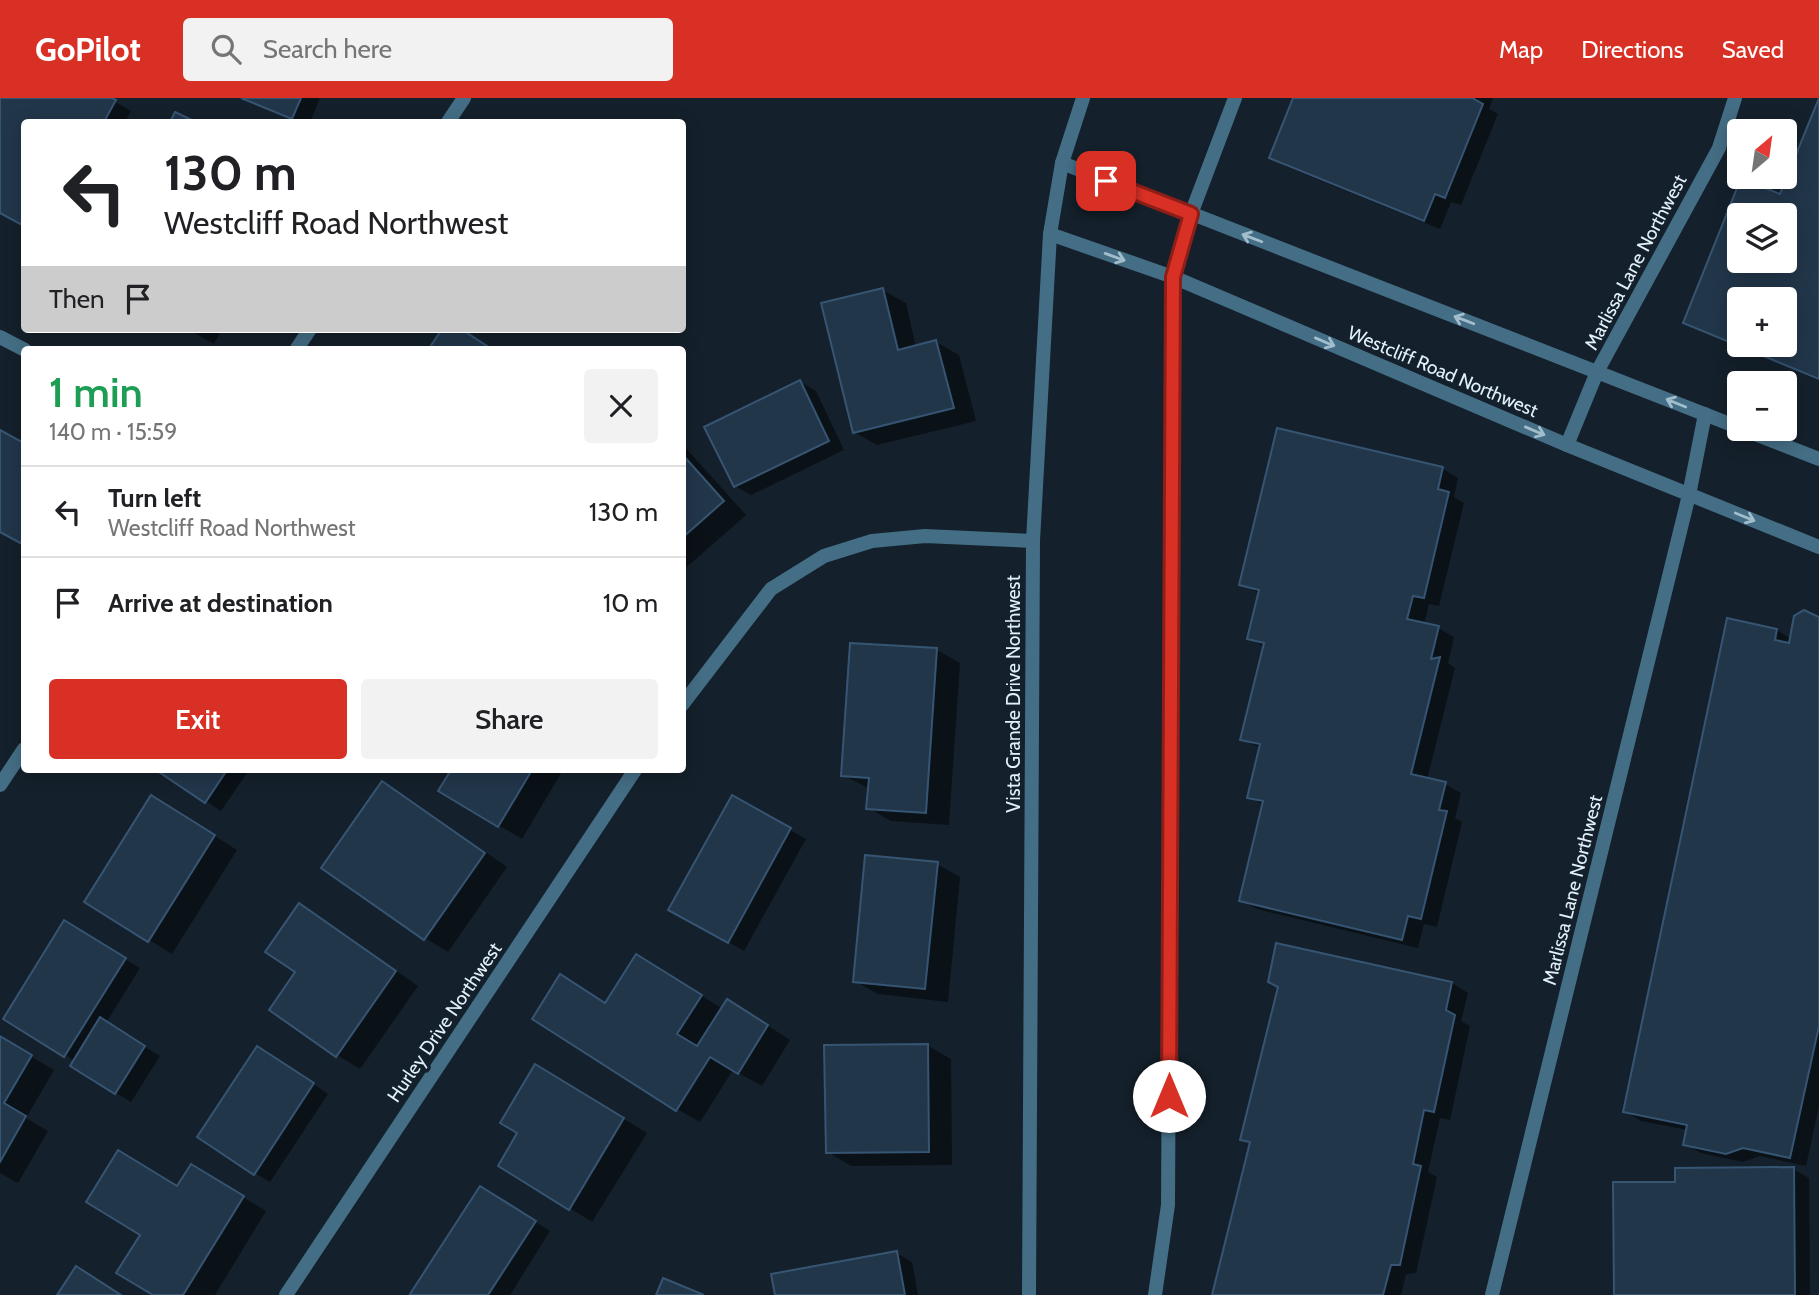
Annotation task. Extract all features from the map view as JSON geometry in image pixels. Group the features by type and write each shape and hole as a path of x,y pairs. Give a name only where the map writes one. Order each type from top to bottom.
{"street":[{"path":"450,119 464,98"},
{"name":"Vista Grande Drive Northwest","path":"1029,1295 1033,541 1050,234 1062,163 1083,98"},
{"path":"1155,1295 1168,1205 1173,277 1191,214 1235,98"},
{"name":"Marlissa Lane Northwest","path":"1567,445 1597,372 1719,148 1735,98"},
{"path":"1062,163 1727,423"},
{"name":"Westcliff Road Northwest","path":"1050,234 1173,277 1567,445 1819,547"},
{"path":"0,337 21,348"},
{"name":"Marlissa Lane Northwest","path":"1492,1295 1689,495 1705,414"},
{"path":"1774,441 1819,459"},
{"path":"686,700 771,589 824,556 872,541 925,536 1033,541"},
{"path":"0,785 21,754"},
{"name":"Hurley Drive Northwest","path":"286,1295 633,773"}],"building":[{"path":"0,98 116,100 106,119 21,119 21,224 0,213"},
{"path":"241,98 301,98 292,119"},
{"path":"1293,98 1474,98 1483,104 1445,198 1435,194 1424,221 1269,158"},
{"path":"1819,98 1819,379 1766,357 1797,357 1797,287 1727,287 1727,341 1683,323 1727,213 1727,273 1797,273 1797,203 1731,203 1737,189 1768,189 1780,194 1782,189 1797,189 1797,152"},
{"path":"175,112 190,119 172,119"},
{"path":"883,288 898,350 936,340 954,408 853,433 821,303"},
{"path":"439,333 467,333 487,346 431,346"},
{"path":"800,380 829,441 734,487 704,427"},
{"path":"1277,428 1443,467 1438,489 1449,492 1424,598 1413,596 1407,619 1439,626 1431,659 1440,657 1411,774 1446,782 1439,810 1447,811 1421,919 1408,916 1402,940 1239,901 1263,801 1247,798 1260,744 1240,740 1264,643 1247,639 1259,590 1239,585"},
{"path":"0,430 21,441 21,543 0,532"},
{"path":"686,458 724,501 686,534"},
{"path":"1804,610 1819,617 1819,1026 1790,1158 1743,1148 1726,1154 1683,1145 1687,1125 1623,1112 1727,618 1777,629 1775,640 1789,643 1794,616"},
{"path":"850,643 937,648 926,813 866,809 869,778 841,776"},
{"path":"160,773 225,773 205,803"},
{"path":"449,773 530,773 498,827 438,791"},
{"path":"382,781 485,853 424,940 321,868"},
{"path":"151,795 215,835 148,942 84,902"},
{"path":"732,795 791,828 728,943 668,910"},
{"path":"865,855 938,862 925,989 853,982"},
{"path":"299,903 396,971 336,1057 269,1010 295,972 265,952"},
{"path":"64,920 126,958 64,1057 3,1019"},
{"path":"1276,943 1452,982 1446,1010 1455,1015 1434,1112 1424,1110 1413,1164 1421,1166 1400,1265 1391,1265 1383,1295 1212,1295 1250,1142 1240,1140 1278,987 1268,982"},
{"path":"636,954 702,995 677,1034 697,1046 727,999 768,1025 738,1074 710,1057 676,1111 532,1019 560,974 605,1003"},
{"path":"100,1017 145,1046 115,1094 70,1066"},
{"path":"0,1036 32,1055 4,1103 26,1116 0,1162"},
{"path":"928,1044 929,1152 826,1153 824,1045"},
{"path":"257,1046 314,1083 254,1175 197,1137"},
{"path":"535,1064 624,1118 569,1210 498,1166 517,1133 500,1123"},
{"path":"118,1150 177,1186 191,1164 244,1196 183,1295 153,1295 116,1273 140,1235 86,1202"},
{"path":"1794,1167 1795,1295 1614,1295 1613,1182 1675,1182 1675,1168"},
{"path":"480,1186 536,1221 488,1295 410,1294"},
{"path":"897,1251 905,1295 775,1295 771,1274"},
{"path":"76,1266 121,1295 57,1295"},
{"path":"663,1278 704,1295 656,1295"}],"route":[{"path":"1106,181 1191,214 1173,277 1169,1096"}]}
